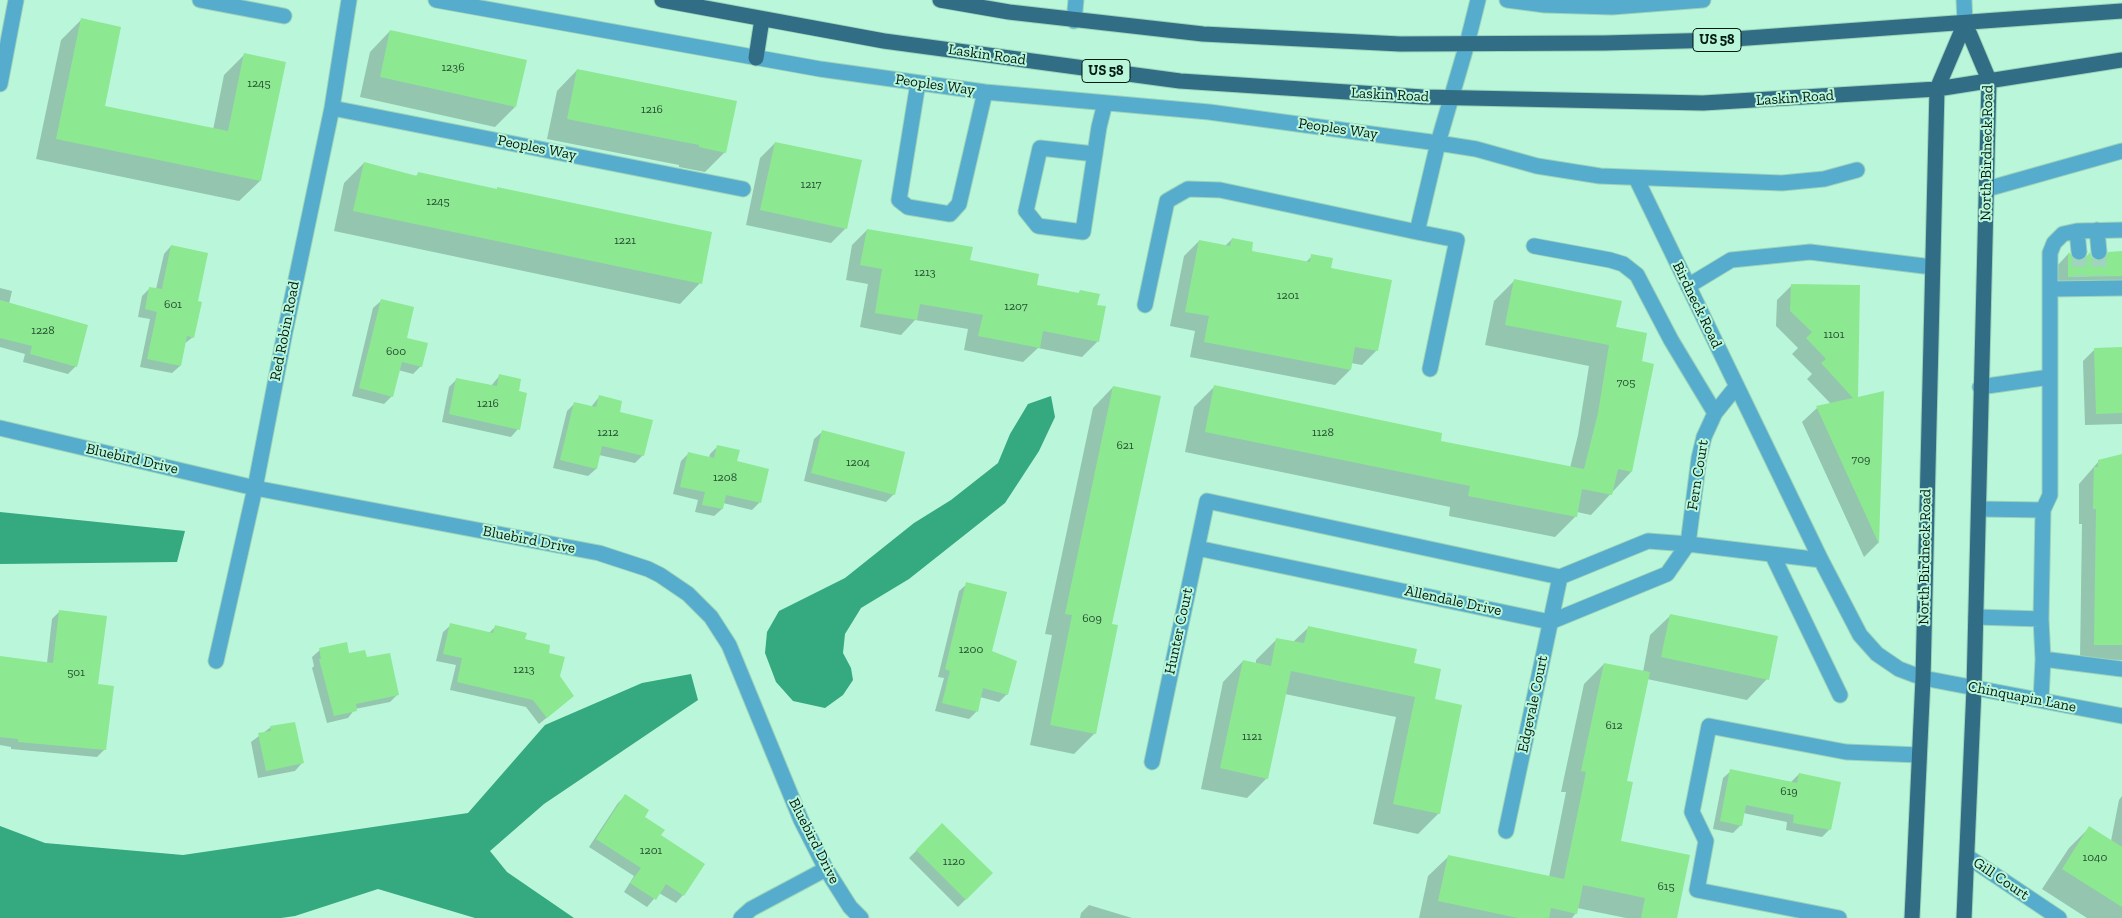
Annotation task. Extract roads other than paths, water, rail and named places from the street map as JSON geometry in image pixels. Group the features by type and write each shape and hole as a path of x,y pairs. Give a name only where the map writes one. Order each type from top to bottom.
{"main road":[{"name":"Laskin Road","path":"662,0 710,5 762,19 884,41 1180,81 1452,98 1703,103 1937,89 2122,60"},
{"name":"US 58","path":"940,0 1074,21 1203,34 1400,44 1720,40 2122,12"},
{"path":"756,58 762,19"},
{"name":"North Birdneck Road","path":"1964,918 1974,688 1989,80 1966,23"},
{"name":"North Birdneck Road","path":"1912,918 1923,678 1937,89 1966,23"}],"street":[{"path":"0,84 16,0"},
{"path":"200,0 284,16"},
{"name":"Red Robin Road","path":"216,661 256,488 285,332 332,108 349,0"},
{"name":"Peoples Way","path":"436,0 756,58 918,83 985,92 1210,112 1438,142"},
{"path":"1074,21 1076,0"},
{"path":"1417,232 1438,142 1468,44 1478,0"},
{"path":"1507,0 1545,5 1612,7 1703,0"},
{"path":"1964,0 1966,23"},
{"path":"918,83 899,200 908,207 950,214 959,204 985,92"},
{"path":"1095,154 1040,148 1026,211 1038,226 1083,232 1105,103"},
{"name":"Peoples Way","path":"332,108 743,189"},
{"path":"1438,142 1476,149 1537,166 1600,176 1782,183 1824,179 1857,170"},
{"path":"1987,189 2122,151"},
{"name":"Birdneck Road","path":"1636,178 1821,560 1860,635 1877,654 1899,669 1923,678"},
{"path":"1145,305 1167,201 1188,189 1220,190 1457,240 1430,369"},
{"path":"2097,230 2099,252"},
{"path":"2041,700 2043,659 2041,619 2043,510 2050,495 2050,252 2054,243 2063,234 2077,231 2122,230"},
{"path":"2077,231 2079,252"},
{"path":"1534,246 1610,260 1623,264 1637,275 1671,340 1714,413"},
{"path":"1688,286 1731,260 1810,252 1932,267"},
{"path":"2051,289 2080,283 2100,282 2122,288"},
{"path":"1980,387 2050,377"},
{"name":"Fern Court","path":"1688,544 1699,458 1704,437 1714,413 1736,386"},
{"name":"Bluebird Drive","path":"0,428 256,488 599,553 648,568 688,594 711,618 729,646 801,820 826,869 850,907 861,918"},
{"name":"Hunter Court","path":"1152,762 1207,501 1560,577"},
{"path":"1979,509 2043,510"},
{"path":"1560,577 1648,541 1821,560"},
{"path":"1550,622 1666,574 1688,544"},
{"name":"Allendale Drive","path":"1197,548 1550,622"},
{"path":"1772,554 1840,695"},
{"name":"Edgevale Court","path":"1506,830 1560,577"},
{"path":"1976,617 2041,619"},
{"path":"2043,659 2122,669"},
{"name":"Chinquapin Lane","path":"1923,678 2122,716"},
{"path":"1839,918 1697,890 1706,841 1692,812 1709,726 1846,752 1919,755"},
{"name":"Gill Court","path":"1968,856 2059,918"},
{"path":"741,918 751,909 826,869"}],"tunnel":[{"path":"2079,252 2080,277"},
{"path":"2099,252 2099,276"}]}
